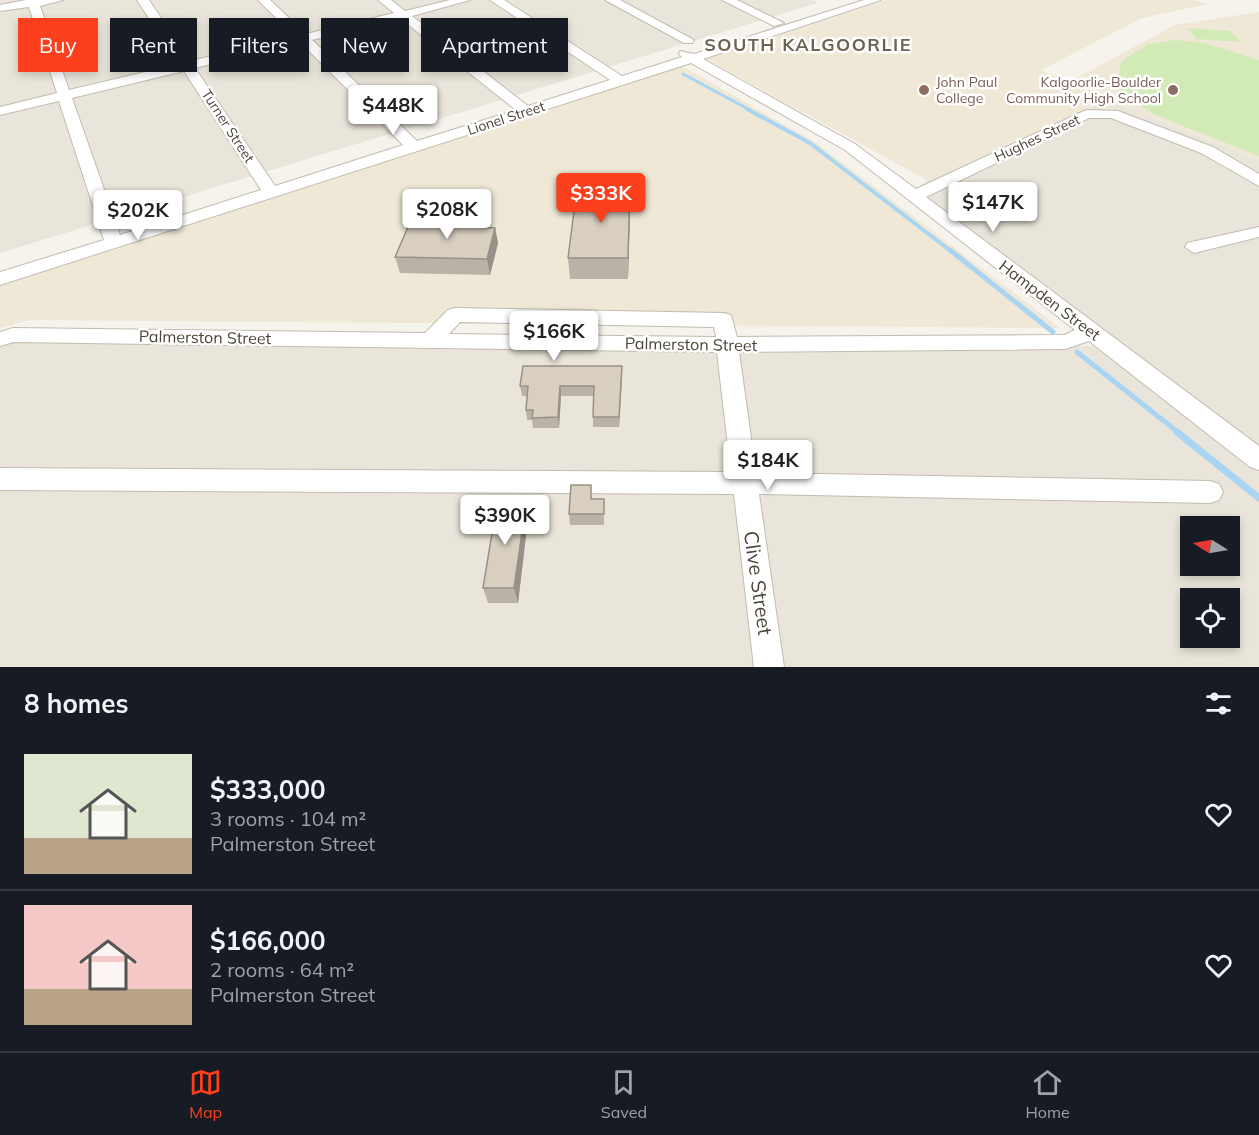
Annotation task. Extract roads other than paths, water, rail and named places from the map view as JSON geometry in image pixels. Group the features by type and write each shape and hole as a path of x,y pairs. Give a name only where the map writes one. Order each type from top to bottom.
{"street":[{"path":"0,8 32,1 57,0"},
{"name":"Turner Street","path":"143,0 155,18"},
{"path":"264,0 282,18"},
{"path":"384,0 522,108"},
{"path":"309,37 464,0"},
{"path":"496,0 615,78"},
{"name":"Hampden Street","path":"611,0 688,50 850,147 1259,460"},
{"path":"728,0 778,23"},
{"name":"Lionel Street","path":"0,279 112,237 615,78 688,50 848,2 875,0"},
{"path":"32,1 112,237"},
{"name":"Lionel Street","path":"688,50 848,2"},
{"path":"309,46 410,143"},
{"path":"0,111 162,72"},
{"name":"Turner Street","path":"192,72 268,188"},
{"name":"Hughes Street","path":"915,196 1086,114 1113,114 1207,150 1259,181"},
{"path":"1194,247 1259,232"},
{"name":"Lionel Street","path":"0,265 112,237"},
{"name":"Clive Street","path":"431,340 455,315 724,320 769,667"},
{"name":"Palmerston Street","path":"0,339 13,335 727,345 1065,342 1093,332"},
{"path":"0,479 745,483 1210,492"}],"waterway":[{"path":"683,74 750,110"},
{"path":"747,109 810,143 952,252"},
{"path":"950,250 1053,332"},
{"path":"1077,352 1179,433"},
{"path":"1177,432 1259,498"}],"place":[{"name":"John Paul College","path":"924,90"},
{"name":"Kalgoorlie-Boulder Community High School","path":"1173,90"}],"district":[{"name":"SOUTH KALGOORLIE","path":"808,45"}]}
